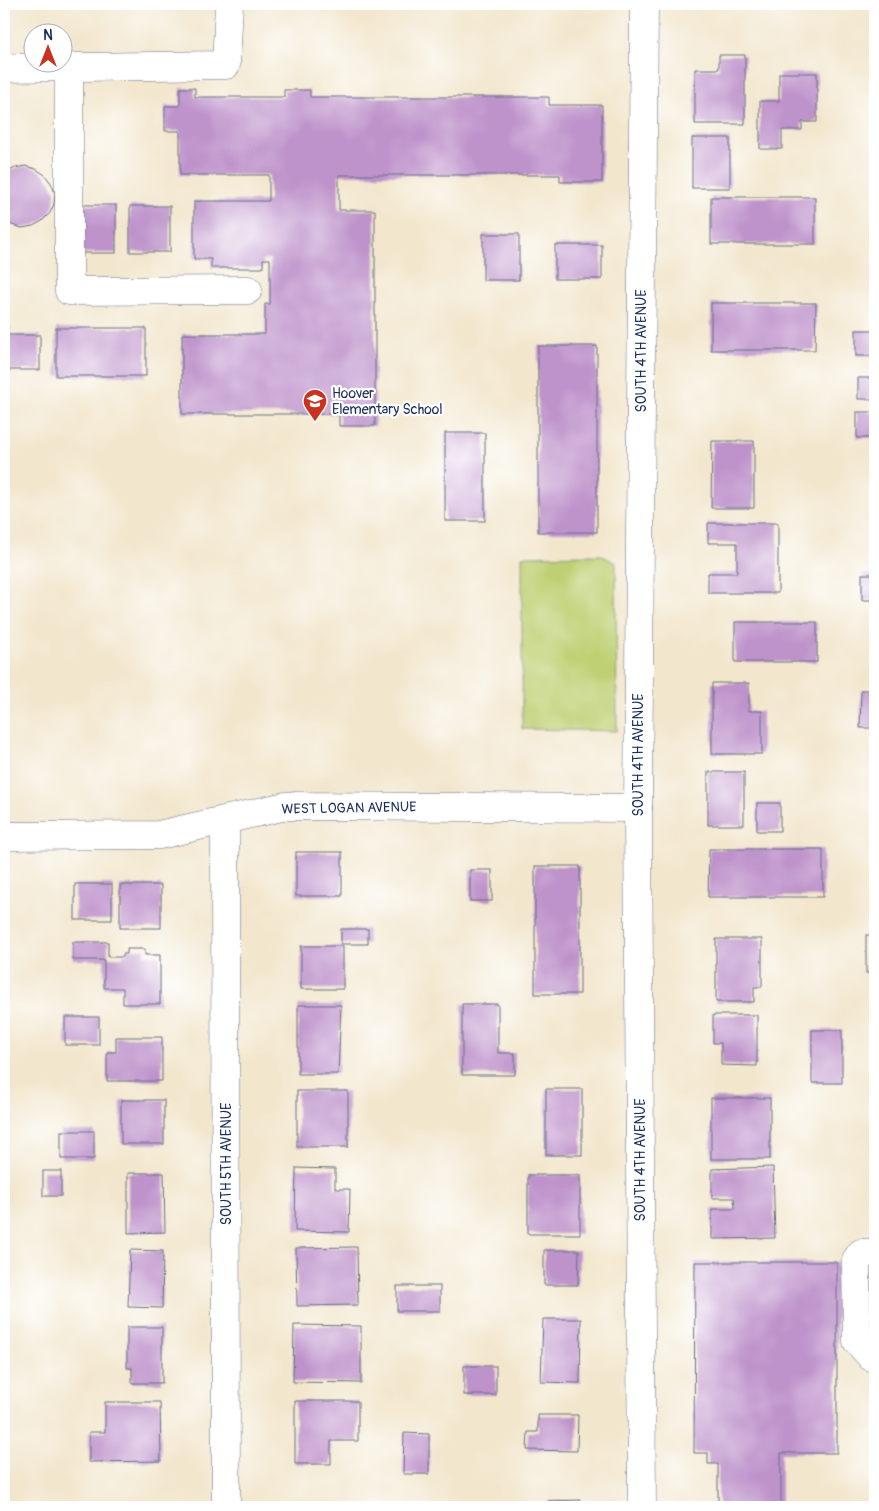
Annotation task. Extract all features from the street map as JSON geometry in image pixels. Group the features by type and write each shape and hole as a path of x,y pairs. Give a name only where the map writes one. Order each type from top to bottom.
{"street":[{"path":"72,67 226,65 229,4"},
{"name":"SOUTH 4TH AVENUE","path":"642,1507 638,808 644,4"},
{"path":"4,68 22,68"},
{"path":"69,72 69,291 248,290"},
{"name":"WEST LOGAN AVENUE","path":"4,836 159,836 226,822 286,806 638,808"},
{"name":"SOUTH 5TH AVENUE","path":"226,822 226,1507"},
{"path":"871,1357 856,1341 856,1260 861,1253 875,1253"}],"green space":[{"path":"601,555 616,563 617,731 522,729 522,556"}],"building":[{"path":"719,55 745,55 745,124 695,124 695,69 719,69"},
{"path":"779,73 817,73 817,122 802,122 802,130 782,130 782,149 760,149 760,101 779,101"},
{"path":"180,88 195,88 195,97 284,97 284,90 310,90 310,97 549,97 549,105 602,105 602,182 560,182 560,175 339,175 339,210 375,210 375,426 339,426 339,414 182,414 182,334 265,334 265,304 270,304 270,259 263,259 263,268 211,268 211,259 194,259 194,201 269,201 269,175 180,175 180,131 165,131 165,106 180,106"},
{"path":"692,138 730,138 730,188 692,188"},
{"path":"25,166 36,169 45,175 55,193 54,204 50,213 33,226 22,228 4,220 4,174 15,168"},
{"path":"711,197 815,197 815,244 711,244"},
{"path":"80,205 116,205 116,253 80,253"},
{"path":"130,206 170,206 170,252 130,252"},
{"path":"483,234 519,234 519,280 483,280"},
{"path":"555,245 602,245 602,279 555,279"},
{"path":"711,303 816,303 815,350 711,350"},
{"path":"4,325 8,325 8,335 40,335 40,370 4,370"},
{"path":"56,328 146,328 146,376 56,376"},
{"path":"856,330 875,330 875,356 856,356"},
{"path":"538,346 597,346 597,532 538,532"},
{"path":"858,378 875,378 875,399 858,399"},
{"path":"857,412 875,412 875,438 857,438"},
{"path":"445,433 485,433 485,521 445,521"},
{"path":"712,441 754,441 754,508 711,508"},
{"path":"708,523 778,523 778,593 708,593 708,573 737,573 737,543 708,543"},
{"path":"862,574 875,574 875,600 862,600"},
{"path":"735,622 817,622 817,662 735,662"},
{"path":"712,683 749,683 749,711 762,711 762,754 712,754"},
{"path":"861,690 875,690 875,728 860,728"},
{"path":"708,772 744,772 744,825 708,825"},
{"path":"757,803 780,803 780,831 757,831"},
{"path":"709,849 823,849 823,897 708,897"},
{"path":"296,852 342,852 342,896 296,896"},
{"path":"535,866 580,866 580,994 535,994"},
{"path":"470,870 492,870 492,901 470,901"},
{"path":"75,884 112,884 112,920 75,920"},
{"path":"120,885 161,885 161,928 120,928"},
{"path":"341,929 368,929 368,944 341,944"},
{"path":"866,935 875,935 875,973 866,973"},
{"path":"716,939 762,939 762,987 754,987 754,1002 716,1002"},
{"path":"73,942 108,942 108,957 123,957 123,954 127,954 127,949 145,949 145,955 160,955 160,1004 123,1004 123,988 104,988 104,960 73,960"},
{"path":"301,946 343,946 343,989 301,989"},
{"path":"462,1004 498,1004 498,1053 515,1053 515,1075 462,1075"},
{"path":"298,1005 341,1005 338,1074 298,1074"},
{"path":"713,1015 757,1015 757,1066 721,1065 721,1043 713,1043"},
{"path":"65,1017 99,1017 99,1045 65,1045"},
{"path":"812,1030 842,1030 842,1083 812,1083"},
{"path":"116,1037 162,1037 162,1081 107,1081 107,1052 116,1052"},
{"path":"546,1089 582,1089 582,1155 546,1155"},
{"path":"297,1091 348,1091 348,1147 297,1147"},
{"path":"711,1098 770,1098 770,1159 711,1159"},
{"path":"121,1100 164,1100 164,1144 121,1144"},
{"path":"61,1131 94,1131 94,1159 61,1159"},
{"path":"773,1167 775,1238 712,1239 712,1209 735,1209 734,1198 712,1198 712,1169"},
{"path":"296,1168 335,1169 335,1189 350,1189 349,1232 295,1231"},
{"path":"43,1171 61,1171 61,1196 43,1196"},
{"path":"128,1173 164,1173 165,1232 128,1233"},
{"path":"528,1175 580,1175 580,1234 528,1234"},
{"path":"357,1247 358,1305 297,1306 296,1248"},
{"path":"130,1250 163,1251 162,1308 128,1307"},
{"path":"544,1250 579,1250 578,1285 544,1285"},
{"path":"695,1262 837,1262 837,1453 781,1453 781,1507 718,1507 718,1464 708,1464 708,1453 694,1453"},
{"path":"873,1267 875,1267 875,1323 873,1323"},
{"path":"397,1286 440,1286 440,1311 397,1311"},
{"path":"543,1319 581,1319 580,1383 541,1382"},
{"path":"294,1325 361,1326 361,1383 293,1382"},
{"path":"127,1327 162,1327 162,1383 132,1383 132,1368 127,1368"},
{"path":"464,1366 496,1366 496,1395 464,1395"},
{"path":"295,1401 358,1401 358,1441 331,1441 331,1464 295,1464"},
{"path":"105,1402 160,1402 161,1461 89,1462 89,1432 105,1432"},
{"path":"538,1415 578,1415 577,1451 527,1450 528,1432 538,1432"},
{"path":"404,1433 429,1434 429,1474 403,1474"},
{"path":"581,1500 581,1507 548,1507 548,1501"}],"place":[{"name":"Hoover Elementary School","path":"315,422"}]}
